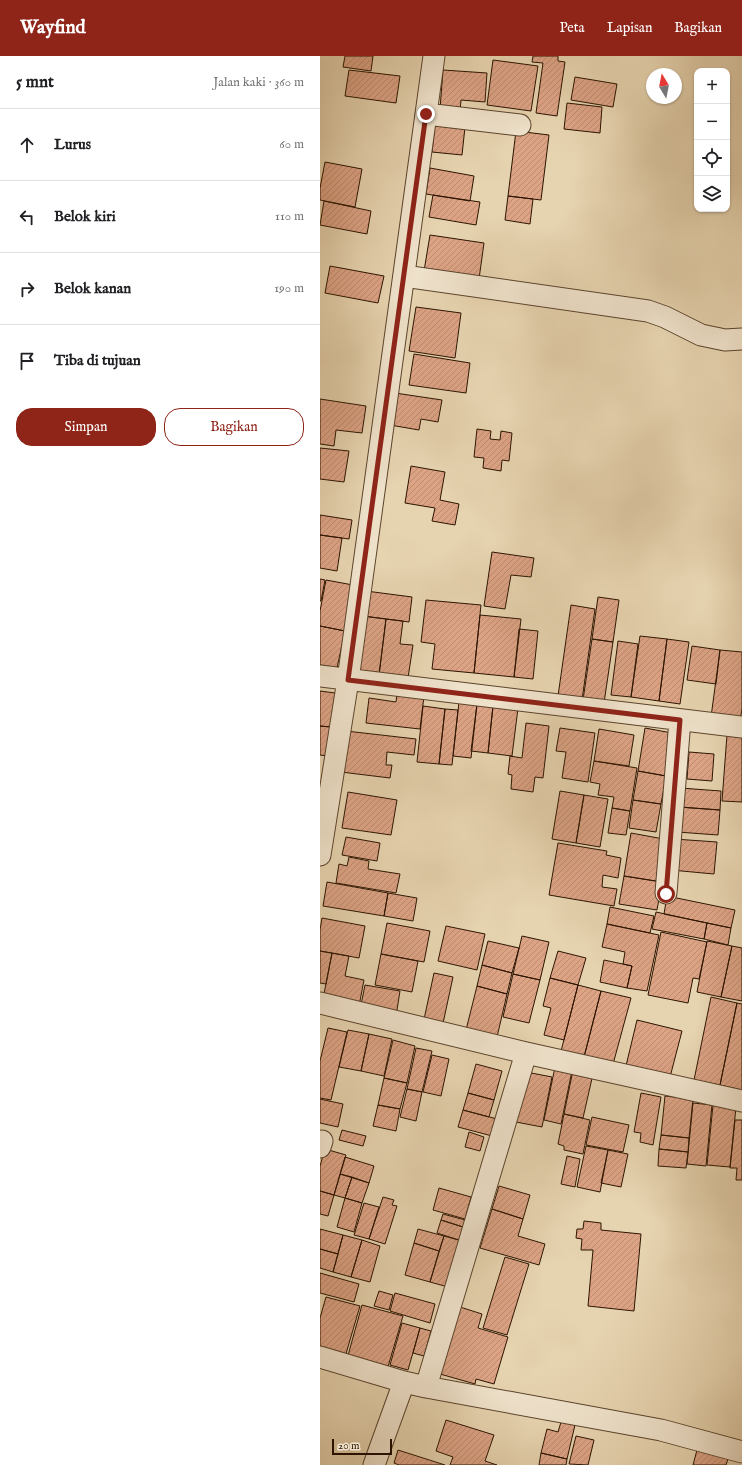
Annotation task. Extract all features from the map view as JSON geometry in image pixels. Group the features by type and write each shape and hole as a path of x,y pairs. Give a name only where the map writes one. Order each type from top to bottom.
{"street":[{"path":"320,855 348,680 434,56"},
{"path":"426,114 520,125"},
{"path":"404,276 648,311 665,316 701,335 725,340 742,339"},
{"path":"320,676 742,728"},
{"path":"666,894 680,720"},
{"path":"320,1003 526,1053 742,1101"},
{"path":"426,1387 526,1053"},
{"path":"320,1357 426,1387 661,1430 742,1452"},
{"path":"374,1465 404,1382"}],"building":[{"path":"345,56 373,56 371,71 343,67"},
{"path":"533,56 558,56 558,61 565,62 557,116 536,113 543,63 532,62"},
{"path":"493,60 538,66 531,111 487,105"},
{"path":"349,70 400,76 396,103 345,96"},
{"path":"443,70 487,73 485,102 461,100 460,111 440,109"},
{"path":"575,77 617,84 613,107 571,100"},
{"path":"567,103 602,107 600,133 564,129"},
{"path":"435,124 465,127 462,155 432,152"},
{"path":"516,131 549,135 541,200 508,196"},
{"path":"325,162 362,169 355,207 320,200 320,188"},
{"path":"430,168 474,176 470,201 426,194"},
{"path":"433,195 480,202 476,225 429,217"},
{"path":"508,196 533,199 530,224 505,220"},
{"path":"324,201 371,211 367,234 320,225"},
{"path":"430,235 484,243 479,279 424,271"},
{"path":"330,266 384,276 378,303 325,293"},
{"path":"416,307 461,313 455,358 409,351"},
{"path":"414,354 470,363 466,393 409,385"},
{"path":"395,393 442,400 438,422 421,419 419,430 390,425"},
{"path":"320,399 366,406 362,433 336,430 334,446 320,444"},
{"path":"477,429 491,431 490,439 500,440 501,431 512,433 509,461 502,460 501,471 483,468 484,458 474,457"},
{"path":"320,448 349,451 344,482 320,479"},
{"path":"411,466 445,472 440,500 459,504 455,525 432,521 435,508 405,503"},
{"path":"320,515 352,520 349,539 320,535"},
{"path":"320,535 342,538 337,571 320,568"},
{"path":"492,552 534,558 531,577 511,575 505,609 484,606"},
{"path":"320,579 325,580 321,601 320,601"},
{"path":"326,580 353,585 345,631 320,626 320,611"},
{"path":"366,591 412,597 409,622 363,616"},
{"path":"598,597 619,600 613,642 592,639"},
{"path":"426,600 481,605 474,673 432,669 435,644 421,642"},
{"path":"571,605 595,609 582,700 558,696"},
{"path":"480,615 521,619 514,677 474,673"},
{"path":"363,616 386,619 379,675 356,672"},
{"path":"386,619 403,621 400,644 413,645 408,678 379,675"},
{"path":"320,626 345,631 337,668 320,665"},
{"path":"519,629 538,631 533,679 514,677"},
{"path":"640,636 667,639 659,701 631,697"},
{"path":"592,639 613,642 604,703 583,700"},
{"path":"667,639 689,642 680,704 659,701"},
{"path":"618,641 638,644 631,697 611,695"},
{"path":"692,646 720,650 716,684 687,680"},
{"path":"720,650 742,652 742,709 740,721 711,717"},
{"path":"320,691 335,693 331,727 320,726"},
{"path":"397,693 424,696 420,729 366,723 369,698 396,702"},
{"path":"459,702 477,704 471,758 453,756"},
{"path":"477,704 493,706 488,753 471,751"},
{"path":"423,706 445,709 439,764 417,762"},
{"path":"493,706 518,708 512,756 488,753"},
{"path":"445,709 458,710 452,765 439,764"},
{"path":"526,723 549,726 543,778 535,777 533,792 511,789 512,775 508,774 510,756 522,758"},
{"path":"320,726 331,727 327,756 320,755"},
{"path":"560,728 595,733 588,782 562,778 566,752 556,751"},
{"path":"645,728 672,733 666,776 638,771"},
{"path":"599,729 634,735 629,766 594,761"},
{"path":"346,731 416,739 414,755 387,752 386,765 392,765 390,778 341,772"},
{"path":"727,735 742,737 742,802 722,801"},
{"path":"689,752 714,754 712,781 687,779"},
{"path":"594,761 637,768 630,811 612,808 614,797 598,795 600,784 590,782"},
{"path":"638,771 666,776 661,804 633,800"},
{"path":"680,788 721,791 720,810 679,807"},
{"path":"560,791 584,795 576,843 552,839"},
{"path":"348,792 397,800 391,835 342,828"},
{"path":"584,795 608,799 600,847 576,843"},
{"path":"633,800 661,804 656,832 629,828"},
{"path":"679,807 720,810 718,835 677,832"},
{"path":"612,808 630,811 626,835 608,833"},
{"path":"631,833 669,840 662,882 624,876"},
{"path":"346,837 380,843 377,861 342,855"},
{"path":"674,839 717,842 714,874 671,870"},
{"path":"558,843 607,851 606,855 621,858 618,878 603,875 602,887 617,889 614,906 549,895"},
{"path":"349,857 369,861 368,869 400,874 396,893 336,883 339,864 347,866"},
{"path":"624,876 662,882 657,910 619,904"},
{"path":"327,882 388,893 384,916 323,906"},
{"path":"388,893 417,898 413,921 384,916"},
{"path":"667,896 735,910 731,928 664,914"},
{"path":"610,907 654,916 650,933 607,924"},
{"path":"656,912 707,923 704,939 652,929"},
{"path":"322,918 365,926 359,958 320,951 320,930"},
{"path":"387,923 430,931 424,962 381,954"},
{"path":"707,923 731,928 728,945 704,939"},
{"path":"607,924 659,935 647,991 627,988 632,966 623,964 625,952 602,947"},
{"path":"446,926 485,934 477,970 438,961"},
{"path":"661,932 707,942 699,979 693,978 688,1003 648,995"},
{"path":"522,936 549,942 540,980 513,974"},
{"path":"488,941 519,948 512,973 482,965"},
{"path":"707,941 732,946 721,997 697,992"},
{"path":"732,946 742,948 742,1001 721,997"},
{"path":"320,951 332,953 326,984 320,983"},
{"path":"558,951 586,958 578,985 550,978"},
{"path":"332,953 349,956 345,976 364,980 359,1006 323,999"},
{"path":"381,954 418,961 412,992 375,985"},
{"path":"604,960 632,966 627,988 600,982"},
{"path":"482,965 512,973 507,994 477,986"},
{"path":"434,973 453,977 442,1028 423,1024"},
{"path":"513,974 540,980 529,1023 503,1017"},
{"path":"550,978 578,985 564,1040 544,1035 551,1008 543,1006"},
{"path":"365,985 400,991 396,1016 360,1010"},
{"path":"578,985 601,991 583,1061 560,1055"},
{"path":"477,986 507,994 497,1037 466,1030"},
{"path":"601,991 631,998 612,1068 583,1061"},
{"path":"711,997 737,1003 720,1085 694,1080"},
{"path":"737,1003 742,1004 742,1090 720,1085"},
{"path":"637,1020 682,1031 669,1081 625,1070"},
{"path":"328,1028 347,1032 331,1100 320,1098 320,1061"},
{"path":"348,1030 369,1034 361,1071 339,1067"},
{"path":"369,1034 392,1039 384,1076 361,1071"},
{"path":"393,1040 415,1046 407,1083 384,1078"},
{"path":"416,1048 432,1051 422,1092 407,1089"},
{"path":"432,1055 449,1059 441,1096 423,1092"},
{"path":"476,1064 502,1071 494,1100 468,1093"},
{"path":"555,1067 572,1071 561,1124 544,1120"},
{"path":"573,1070 593,1074 583,1118 564,1114"},
{"path":"526,1072 552,1077 542,1127 516,1122"},
{"path":"384,1078 407,1083 400,1109 378,1105"},
{"path":"407,1089 422,1092 416,1121 400,1117"},
{"path":"468,1093 494,1100 489,1117 463,1110"},
{"path":"641,1093 661,1097 653,1145 640,1142 641,1133 634,1132"},
{"path":"665,1096 693,1099 689,1138 661,1135"},
{"path":"320,1099 343,1104 338,1127 320,1123"},
{"path":"693,1103 712,1105 706,1166 687,1164"},
{"path":"378,1105 400,1109 396,1131 373,1126"},
{"path":"713,1105 736,1107 730,1167 707,1165"},
{"path":"463,1110 501,1120 496,1137 458,1127"},
{"path":"564,1114 590,1120 583,1154 564,1150 564,1146 558,1144"},
{"path":"592,1117 629,1125 623,1152 586,1145"},
{"path":"735,1120 742,1120 742,1180 736,1180 737,1168 730,1168"},
{"path":"342,1130 366,1136 363,1146 339,1140"},
{"path":"469,1132 484,1137 480,1151 465,1147"},
{"path":"661,1135 689,1138 688,1152 659,1149"},
{"path":"586,1146 608,1150 600,1192 577,1187"},
{"path":"325,1149 346,1155 334,1195 320,1191 320,1166"},
{"path":"659,1149 688,1152 686,1168 658,1166"},
{"path":"608,1150 628,1154 621,1187 601,1183"},
{"path":"567,1156 580,1159 575,1187 561,1184"},
{"path":"345,1157 374,1166 369,1183 340,1174"},
{"path":"340,1174 352,1177 345,1198 334,1195"},
{"path":"352,1177 369,1183 362,1203 345,1198"},
{"path":"499,1186 530,1195 523,1219 492,1209"},
{"path":"439,1188 471,1197 465,1219 433,1210"},
{"path":"320,1191 334,1195 328,1216 320,1214"},
{"path":"383,1197 394,1200 392,1205 397,1206 385,1244 369,1239"},
{"path":"345,1198 362,1203 354,1232 337,1227"},
{"path":"364,1203 379,1207 369,1239 354,1235"},
{"path":"492,1209 523,1219 518,1236 545,1244 539,1265 480,1248"},
{"path":"443,1214 465,1220 463,1227 441,1220"},
{"path":"441,1220 463,1227 459,1240 437,1233"},
{"path":"584,1221 601,1223 601,1230 641,1234 634,1311 588,1306 593,1250 581,1250 582,1239 576,1238 577,1229 583,1229"},
{"path":"320,1229 343,1235 338,1254 320,1249"},
{"path":"418,1229 444,1236 439,1251 414,1243"},
{"path":"343,1235 362,1240 351,1277 333,1272"},
{"path":"444,1236 462,1241 448,1287 430,1282"},
{"path":"362,1240 380,1246 370,1282 351,1277"},
{"path":"414,1243 439,1251 430,1282 405,1275"},
{"path":"320,1249 338,1254 333,1272 320,1268"},
{"path":"505,1257 529,1264 507,1335 483,1328"},
{"path":"320,1273 359,1284 354,1302 320,1293"},
{"path":"379,1291 393,1295 389,1310 374,1306"},
{"path":"395,1293 435,1304 430,1323 390,1311"},
{"path":"326,1297 360,1306 345,1357 320,1349 320,1318"},
{"path":"362,1305 403,1316 387,1370 347,1359"},
{"path":"460,1307 482,1314 478,1328 508,1337 494,1384 476,1379 475,1384 440,1374"},
{"path":"402,1323 420,1328 408,1370 390,1365"},
{"path":"420,1328 431,1331 424,1356 413,1353"},
{"path":"446,1420 494,1435 485,1461 497,1465 450,1465 453,1457 436,1451"},
{"path":"561,1422 575,1425 567,1459 541,1453 547,1429 558,1432"},
{"path":"576,1436 594,1440 588,1465 569,1464"},
{"path":"398,1450 445,1465 399,1465 394,1463"},
{"path":"697,1450 728,1459 726,1465 693,1465"},
{"path":"541,1453 567,1459 566,1465 539,1465"}],"route":[{"path":"426,114 348,680 680,720 666,894"}]}
